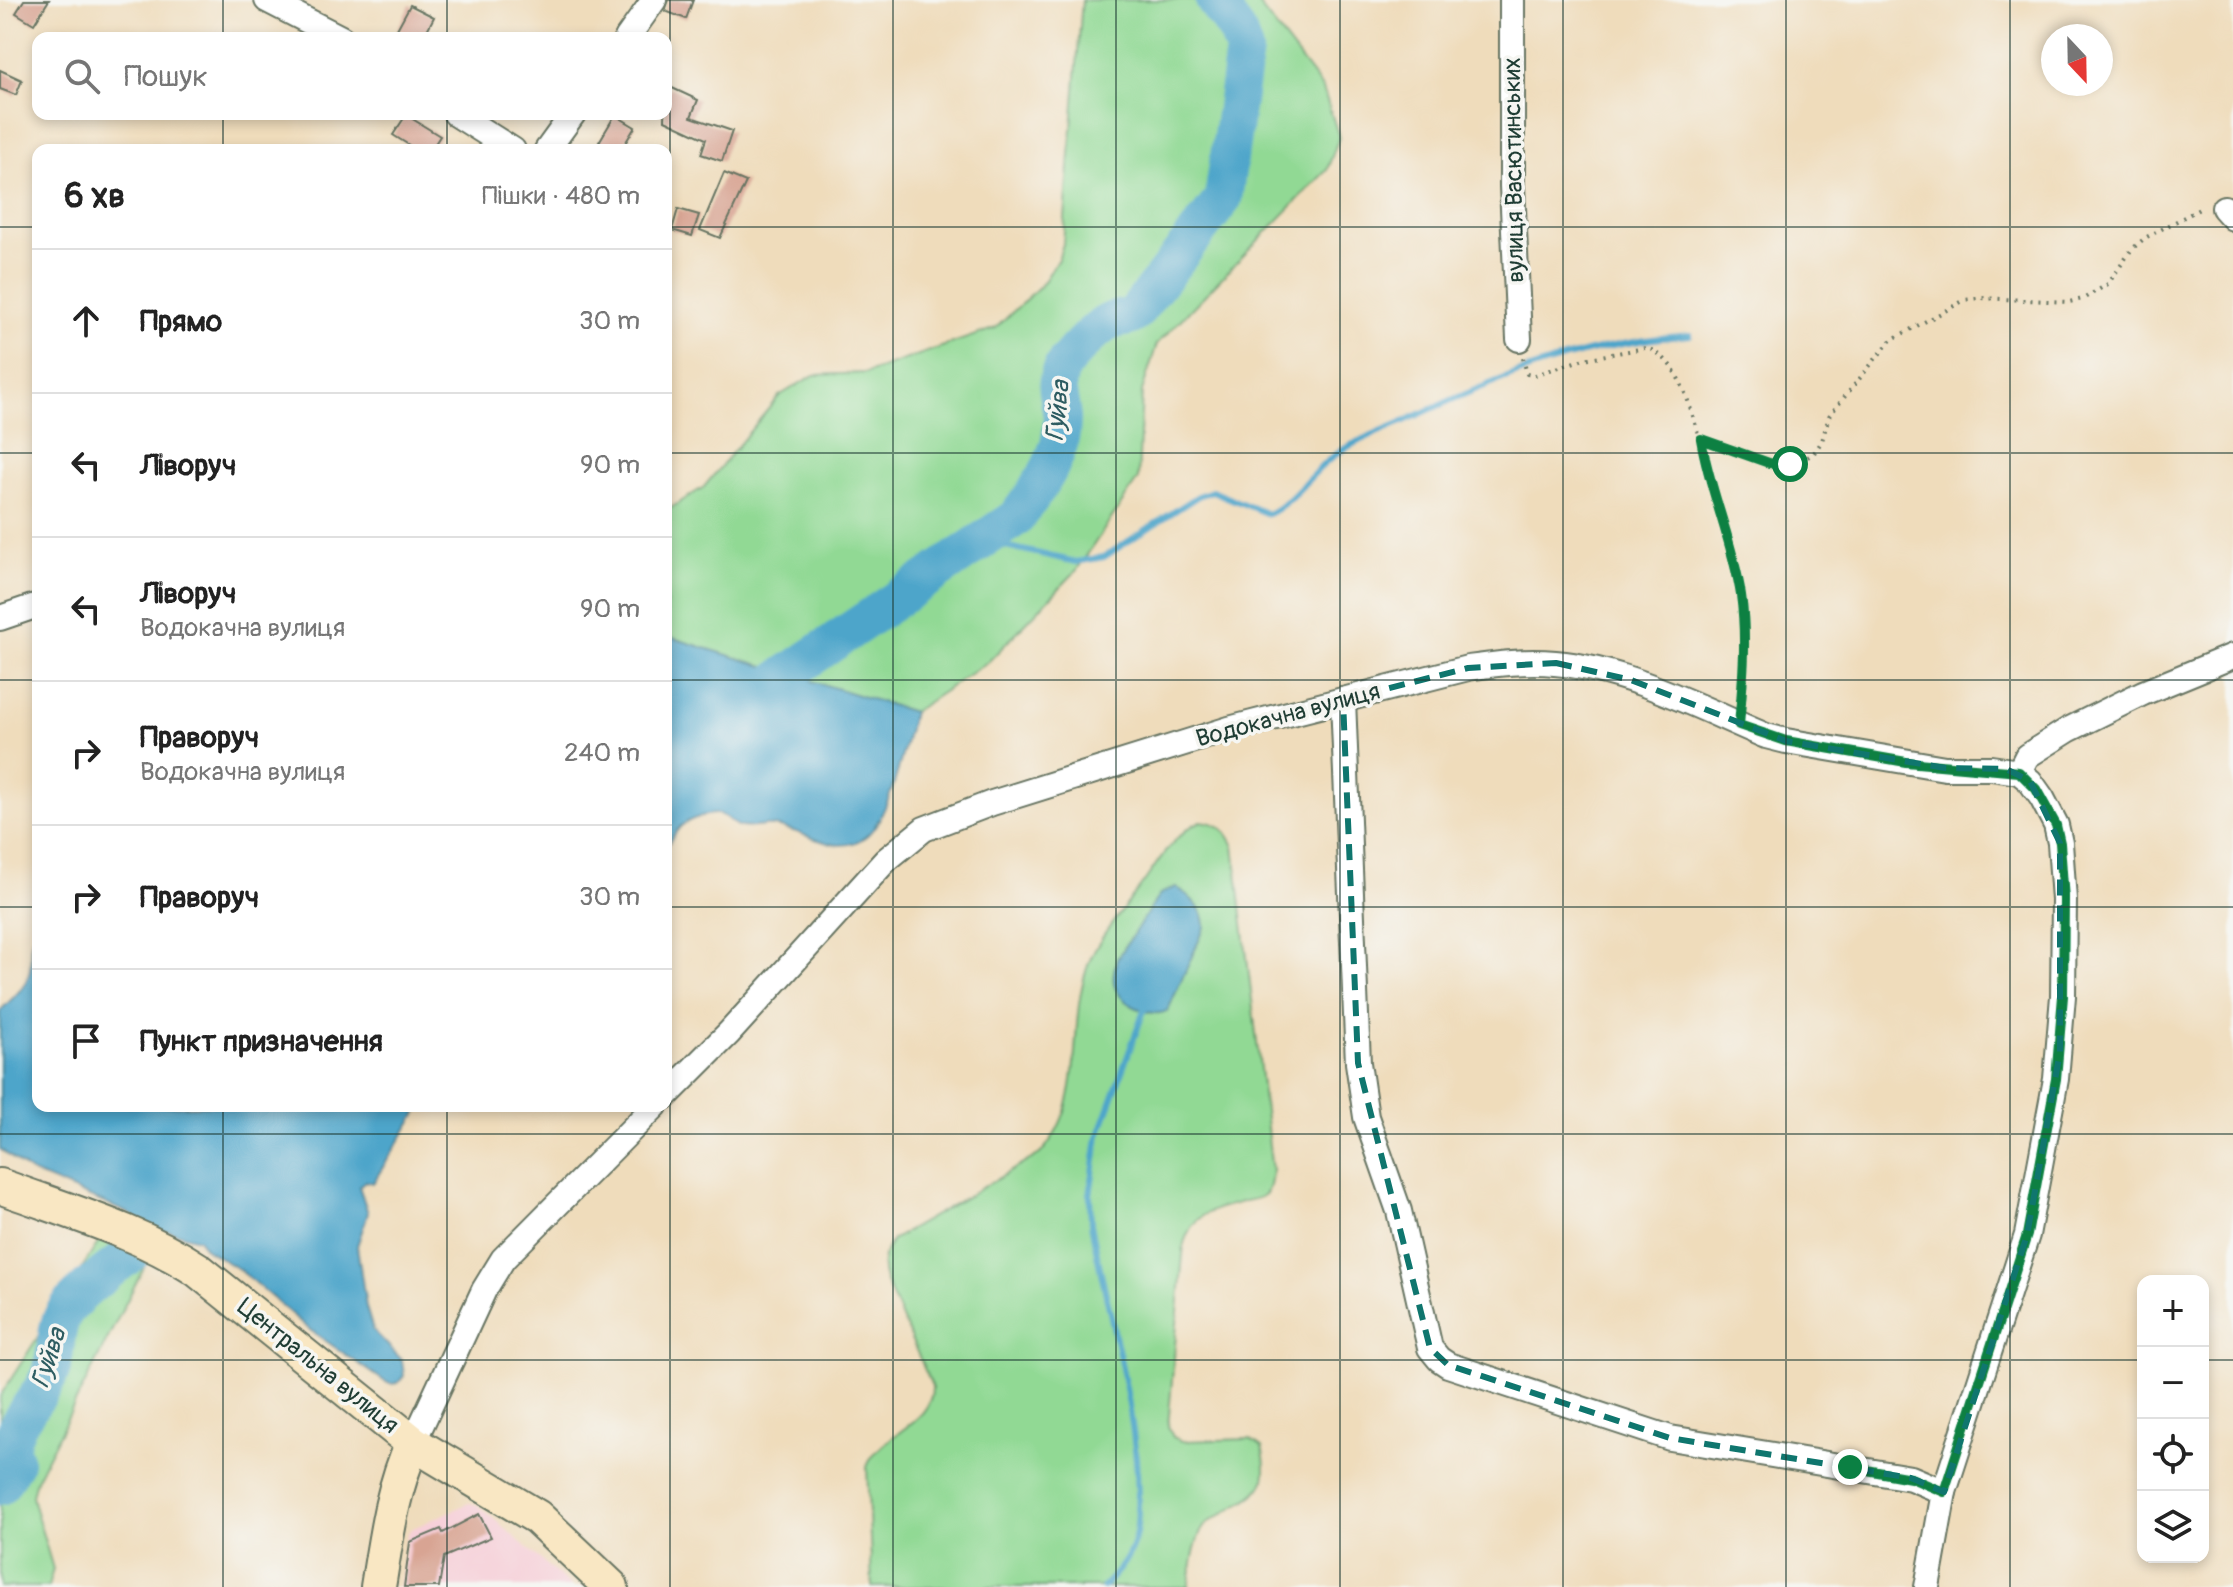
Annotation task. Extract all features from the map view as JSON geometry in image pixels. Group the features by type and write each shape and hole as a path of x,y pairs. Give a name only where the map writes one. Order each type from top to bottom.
{"street":[{"path":"267,0 329,32"},
{"path":"631,32 654,0"},
{"name":"вулиця Васютинських","path":"1512,0 1511,158 1519,339"},
{"path":"466,120 504,144"},
{"path":"551,144 569,120"},
{"path":"0,618 32,607"},
{"path":"1927,1587 1944,1492 2027,1235 2060,1052 2064,900 2060,843 2056,825 2042,798 2019,772 2027,756 2068,730 2143,693 2233,656"},
{"name":"Водокачна вулиця","path":"672,1090 729,1033 886,860 924,829 992,803 1229,729 1468,668 1556,663 1631,680 1786,741 1906,762 2019,772"},
{"path":"1343,700 1358,1063 1366,1117 1399,1211 1430,1348 1448,1365 1670,1438 1911,1478 1944,1492"},
{"path":"378,1587 402,1467 484,1290 503,1259 649,1112"},
{"name":"Центральна вулиця","path":"0,1186 150,1242 176,1255 413,1443 537,1517 611,1587"}],"path":[{"path":"1701,439 1769,463 1790,464 1803,460 1814,453 1822,441 1829,416 1891,340 1965,300 2069,302 2083,299 2108,284 2132,249 2145,238 2198,209 2219,205 2228,213"},
{"path":"1524,365 1527,374 1535,375 1584,359 1645,348 1654,350 1671,368 1692,407 1740,593 1745,645 1739,725"}],"highlighted area":[{"path":"1556,663 1631,680 1786,741 1945,768 2006,769 2030,781 2060,843 2060,1052 2027,1235 1944,1492 1911,1478 1670,1438 1448,1365 1430,1348 1358,1063 1343,700 1468,668"}],"shaded area":[{"path":"469,1503 478,1505 572,1587 400,1587 407,1534 411,1529"}],"green space":[{"path":"1082,0 1255,0 1323,89 1339,137 1327,170 1157,344 1142,391 1138,479 1076,571 989,661 913,712 672,638 672,507 704,487 779,396 814,375 867,373 996,328 1043,283 1063,244"},
{"path":"1201,821 1222,828 1234,846 1272,1171 1269,1188 1264,1195 1207,1213 1188,1232 1184,1243 1168,1426 1173,1437 1182,1441 1250,1439 1262,1447 1265,1463 1263,1483 1251,1496 1204,1527 1195,1548 1188,1587 872,1587 867,1467 882,1445 924,1410 932,1386 885,1280 883,1259 886,1250 892,1240 1040,1154 1055,1133 1071,1088 1081,992 1091,957 1169,847 1191,826"},
{"path":"100,1240 149,1257 36,1480 32,1495 53,1569 48,1587 0,1587 0,1396"}],"water":[{"path":"672,638 913,712 901,760 882,814 865,837 854,843 831,844 784,828 741,827 717,814 700,817 679,828 672,838"},
{"path":"1176,887 1200,909 1205,927 1168,1010 1148,1012 1127,1002 1117,991 1115,967 1117,959 1160,894"},
{"path":"32,941 32,1112 417,1112 373,1183 365,1181 359,1186 368,1213 357,1246 366,1307 373,1330 402,1360 404,1376 398,1383 384,1381 310,1330 241,1271 206,1249 198,1239 145,1225 128,1213 30,1172 0,1149 0,1011 27,979"}],"building":[{"path":"24,0 49,0 34,24 16,13"},
{"path":"669,0 693,0 686,19 665,11"},
{"path":"410,5 434,17 426,32 397,29"},
{"path":"0,70 22,80 16,95 0,89"},
{"path":"672,88 698,100 691,117 732,131 722,161 701,154 706,139 665,120 672,120"},
{"path":"403,120 414,120 440,136 435,144 407,144 393,135"},
{"path":"612,120 623,120 635,127 625,144 599,142"},
{"path":"724,173 746,182 720,238 700,230"},
{"path":"678,209 699,215 692,236 672,230"},
{"path":"479,1514 491,1537 444,1557 439,1587 404,1587 410,1542 441,1529 443,1533"}],"waterway":[{"name":"Гуйва","path":"672,746 743,704 1017,517 1025,506 1048,471 1058,446 1062,418 1058,394 1061,370 1084,341 1100,328 1136,312 1223,199 1244,51 1237,31 1214,0"},
{"path":"983,541 1076,562 1104,557 1198,496 1212,491 1268,514 1346,448 1452,400 1550,362 1617,345 1690,335"},
{"path":"1103,1587 1120,1568 1132,1547 1137,1530 1138,1498 1133,1429 1091,1224 1090,1195 1098,1138 1146,1005"},
{"name":"Гуйва","path":"0,1486 15,1462 11,1446 14,1434 50,1373 58,1328 64,1313 86,1289 134,1251"}],"route":[{"path":"1790,464 1769,463 1701,439 1740,593 1745,645 1739,725 1786,741 1906,762 1945,768 1991,768 2019,772 2036,789 2056,825 2062,864 2063,996 2060,1052 2027,1235 1944,1492 1911,1478 1850,1467"}]}
